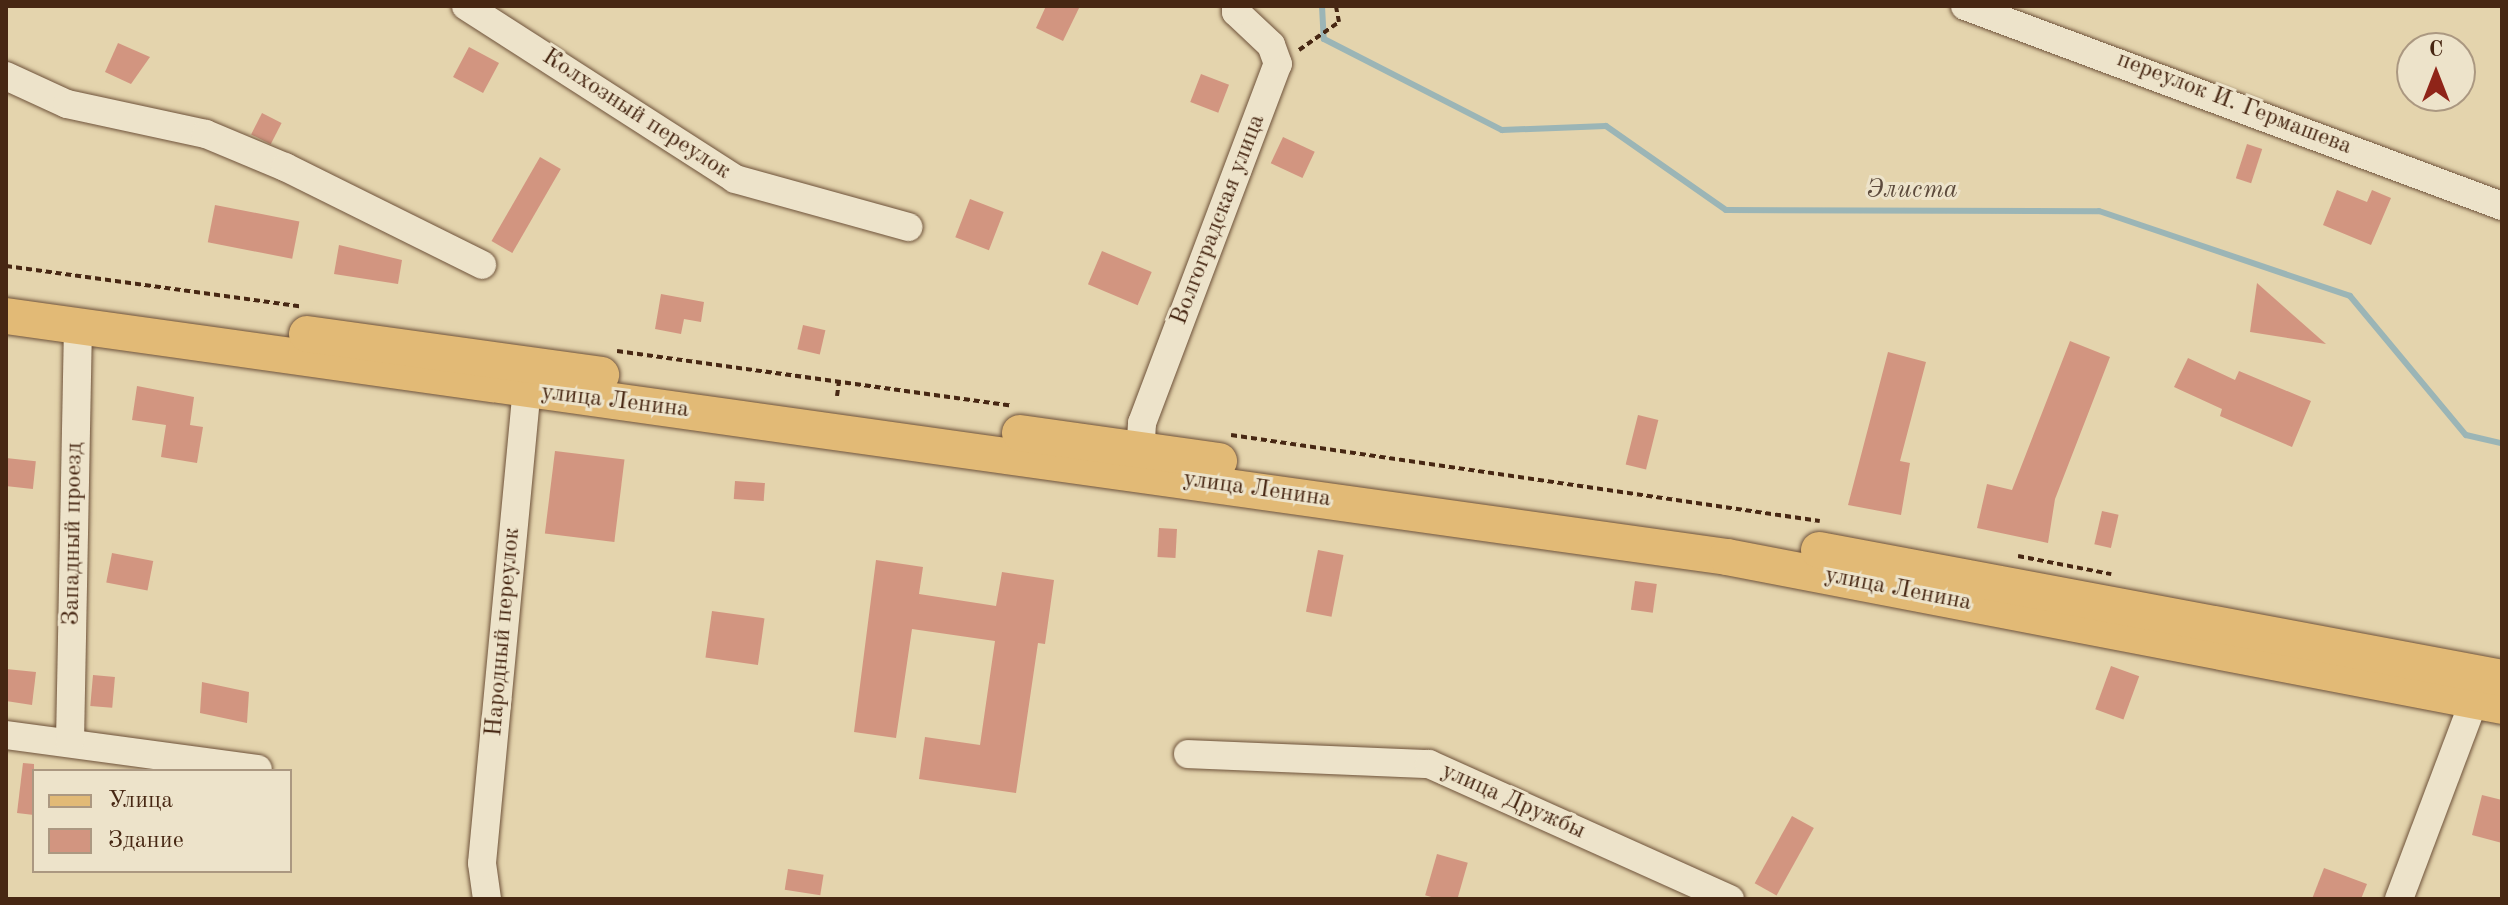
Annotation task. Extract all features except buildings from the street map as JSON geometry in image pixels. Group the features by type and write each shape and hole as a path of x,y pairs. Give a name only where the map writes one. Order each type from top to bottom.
{"main road":[{"name":"улица Ленина","path":"6,291 529,378"},
{"name":"улица Ленина","path":"6,316 78,327 529,378 1141,461 1737,534 2489,689"}],"street":[{"name":"Колхозный переулок","path":"466,6 735,179 908,227"},
{"name":"переулок И. Гермашева","path":"1965,6 2502,206"},
{"name":"Волгоградская улица","path":"1141,461 1142,423 1278,64 1271,45 1231,8"},
{"path":"6,76 67,104 206,134 285,167 482,265"},
{"name":"Западный проезд","path":"70,742 78,327"},
{"name":"Народный переулок","path":"487,899 482,863 529,378"},
{"path":"2399,899 2489,689"},
{"path":"6,735 258,769"},
{"name":"улица Дружбы","path":"1188,754 1429,764 1730,899"}],"path":[{"path":"1311,42 1337,24 1336,6"},
{"path":"6,266 307,307"},
{"path":"601,349 1024,407"},
{"path":"837,396 839,382"},
{"path":"1227,434 1833,523"},
{"path":"2011,555 2117,575"}],"waterway":[{"name":"Элиста","path":"1322,6 1324,39 1502,130 1606,126 1726,210 2099,211 2350,296 2466,435 2502,443"}]}
